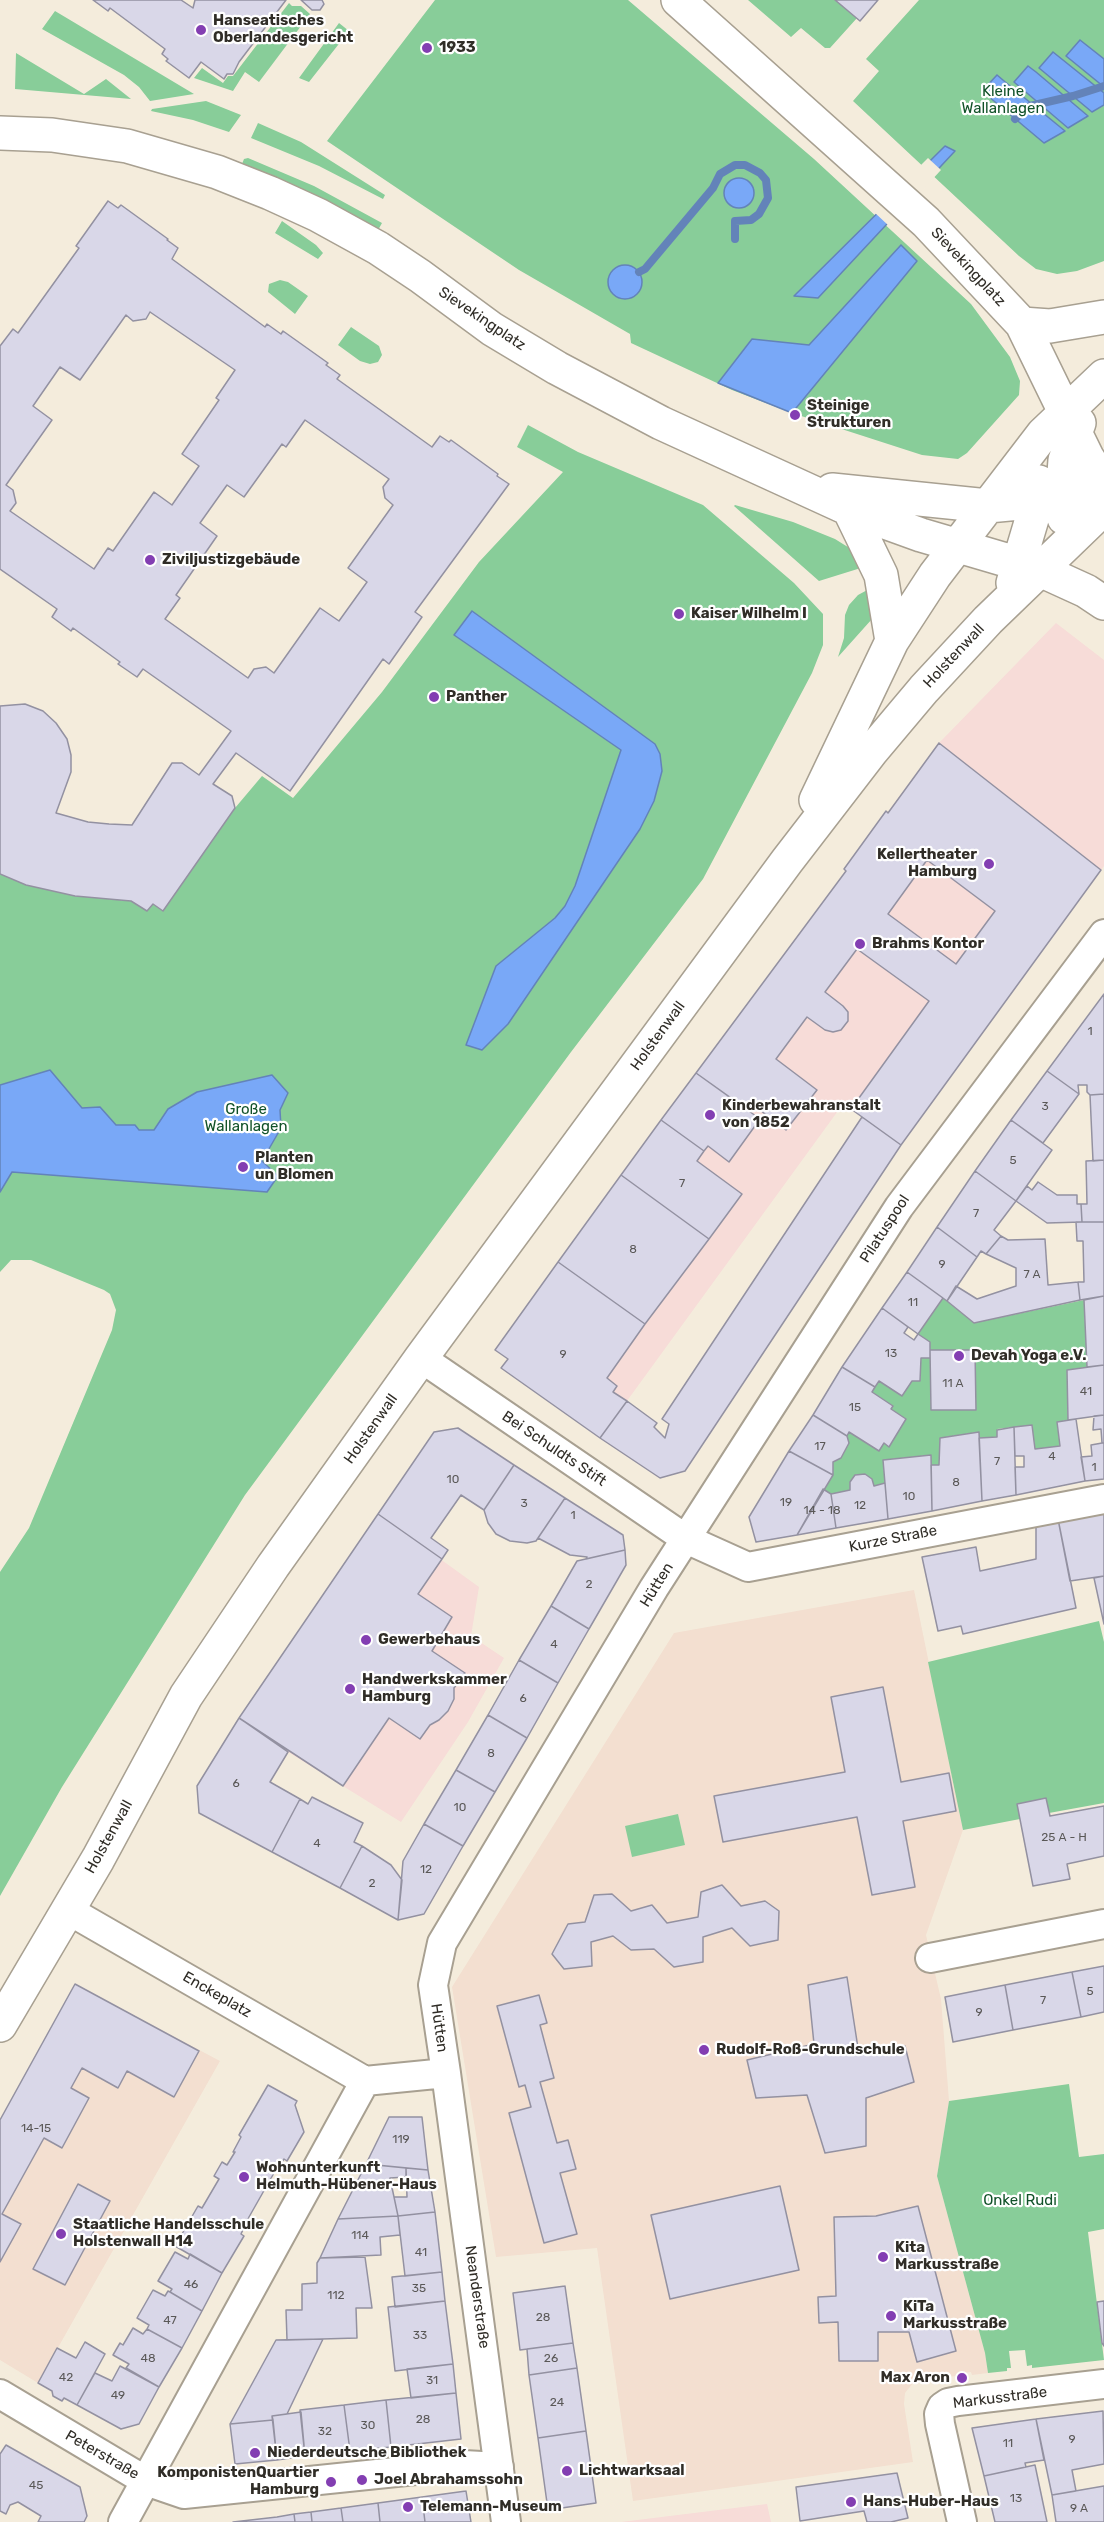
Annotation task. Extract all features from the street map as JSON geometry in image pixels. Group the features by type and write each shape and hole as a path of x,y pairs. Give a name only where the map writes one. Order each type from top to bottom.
{"main road":[{"name":"Sievekingplatz","path":"678,0 926,222 1022,324 1038,355 1062,427 1104,485"},
{"name":"Sievekingplatz","path":"0,133 52,135 128,146 217,172 270,193 318,215 378,248 492,329 614,400 849,509 955,554 1029,567 1095,597"},
{"path":"1022,324 1050,326 1104,317"},
{"name":"Holstenwall","path":"787,861 892,641 988,506 1062,427 1097,382"},
{"path":"1062,427 1073,565 1095,597"},
{"path":"1029,567 1104,485"},
{"path":"804,487 988,506 1069,521"},
{"path":"849,509 880,574 892,641"},
{"path":"955,554 1069,521"},
{"name":"Holstenwall","path":"0,2025 68,1910 186,1696 280,1557 421,1358 787,861 871,752 924,689 1009,600 1029,567"}],"street":[{"name":"Pilatuspool","path":"686,1539 898,1207 1104,934"},
{"name":"Bei Schuldts Stift","path":"421,1358 686,1539"},
{"name":"Kurze Straße","path":"686,1539 748,1567 1104,1499"},
{"name":"Hütten","path":"364,2081 446,2073 433,1985 441,1942 654,1588 686,1539"},
{"name":"Enckeplatz","path":"68,1910 364,2081"},
{"path":"930,1958 1104,1924"},
{"name":"Neanderstraße","path":"446,2073 506,2522"},
{"path":"123,2522 364,2081"},
{"name":"Markusstraße","path":"962,2522 940,2424 939,2414 942,2407 958,2401 1104,2384"},
{"name":"Peterstraße","path":"0,2394 146,2481 184,2494 464,2465 499,2467"}],"shaded area":[{"path":"1056,623 1104,660 1104,866 901,1145 843,1104 600,1438 501,1368 508,1359 495,1350 621,1175 846,871 844,869 886,811 888,812 939,743"},
{"name":"Gewerbehaus","path":"378,1514 479,1587 471,1636 504,1658 468,1722 401,1822 288,1752 239,1718"},
{"name":"Rudolf-Roß-Grundschule","path":"914,1590 963,1830 926,1935 941,1999 949,2101 937,2176 985,2353 988,2373 972,2375 971,2372 913,2383 905,2393 904,2404 913,2462 633,2501 597,2248 496,2257 452,1987 674,1633"},
{"name":"Staatliche Handelsschule Holstenwall H14","path":"75,1984 220,2061 38,2383 0,2360 0,2120"},
{"path":"767,2504 771,2522 621,2522"}],"green space":[{"path":"435,0 628,0 814,159 971,304 1010,357 1020,381 1019,395 967,453 958,459 922,455 792,413 732,390 631,343 630,334 519,270 327,141"},
{"path":"748,0 835,0 857,18 830,48 825,48 801,28 791,37"},
{"name":"Kleine Wallanlagen","path":"919,0 1104,0 1104,261 1077,271 1057,274 1036,269 1019,256 853,101 879,71 866,59"},
{"path":"289,3 292,6 301,6 310,14 259,82 245,72 233,91 194,78 202,68 223,83 228,76 233,76"},
{"path":"55,11 194,94 150,101 139,87 124,75 42,29"},
{"path":"339,23 349,31 309,82 299,78"},
{"path":"16,53 84,94 106,79 131,99 15,89"},
{"path":"206,101 241,115 229,132 193,120 151,111 152,109"},
{"path":"258,123 301,142 385,195 383,199 319,166 251,138"},
{"path":"248,158 314,186 382,223 377,232 242,164 244,159"},
{"path":"282,221 316,245 323,253 318,259 275,233"},
{"path":"280,280 288,282 308,296 295,314 268,292 269,284"},
{"path":"351,327 379,346 382,355 378,362 370,364 360,361 338,345"},
{"name":"Planten un Blomen","path":"528,425 578,452 703,505 794,583 823,614 823,645 812,673 703,879 571,1052 245,1495 62,1787 0,1896 0,1572 29,1528 112,1330 116,1310 110,1294 104,1290 31,1260 11,1260 0,1272 0,874 27,885 75,896 131,901 147,911 153,904 163,911 235,808 262,776 293,798 382,692 479,562 563,472 517,447"},
{"path":"735,505 793,522 835,539 851,549 864,567 819,581"},
{"path":"871,588 872,619 838,657 844,638 845,615 849,605 858,595"},
{"path":"943,1298 974,1323 1084,1300 1087,1367 1067,1370 1068,1420 1057,1422 1060,1446 1035,1449 1032,1425 997,1429 997,1437 979,1438 978,1432 940,1438 939,1465 931,1465 930,1455 883,1460 885,1483 874,1486 872,1479 865,1474 855,1475 850,1482 850,1490 831,1494 823,1489 833,1475 833,1462 841,1458 849,1443 847,1436 849,1432 879,1451 884,1443 889,1446 891,1409 872,1392 879,1381 902,1396 912,1381 920,1381 921,1358 930,1358 931,1410 976,1409 975,1350 930,1350 918,1334"},
{"path":"1099,1621 1104,1642 1104,1803 1049,1813 1046,1799 1018,1804 1020,1819 963,1830 928,1662"},
{"path":"678,1814 685,1845 632,1857 625,1826"},
{"name":"Onkel Rudi","path":"1069,2084 1079,2157 1104,2154 1104,2229 1088,2232 1104,2360 1032,2368 1032,2365 1027,2366 1025,2350 1009,2351 1011,2368 1007,2368 1007,2371 988,2373 985,2353 937,2176 949,2101"}],"water":[{"path":"1080,40 1104,59 1104,87 1066,56"},
{"path":"1053,52 1104,93 1104,105 1092,112 1039,68"},
{"path":"1028,66 1088,116 1068,128 1014,82"},
{"path":"997,75 1065,131 1044,143 982,91"},
{"path":"945,146 955,151 818,298 794,296"},
{"path":"739,178 745,179 753,187 753,199 745,207 739,208 733,207 725,199 724,193 725,187 733,179"},
{"path":"901,245 917,261 792,413 718,383 752,339 809,345"},
{"path":"625,265 637,270 642,282 637,294 625,299 613,294 608,282 613,270"},
{"path":"472,611 655,744 660,754 662,771 654,801 640,829 508,1024 482,1050 466,1045 496,966 555,918 565,906 575,886 621,750 454,635"},
{"path":"50,1070 82,1108 100,1107 116,1125 135,1125 139,1130 154,1130 168,1109 197,1092 272,1075 288,1093 280,1110 281,1128 262,1161 278,1176 267,1192 12,1172 0,1192 0,1085"}],"pier":[{"path":"928,158 941,170 889,226 874,212"}],"building":[{"name":"Hanseatisches Oberlandesgericht","path":"93,0 181,0 193,8 195,0 286,0 239,62 233,74 227,74 224,79 201,62 189,78 166,61 168,59 162,54 165,49 110,8 108,11"},
{"name":"Hanseatisches Oberlandesgericht","path":"301,0 322,0 324,4 320,10 312,10"},
{"path":"835,0 878,0 860,21"},
{"name":"Ziviljustizgebäude","path":"108,201 118,208 121,205 178,248 172,259 265,327 267,324 281,334 283,331 328,363 326,365 340,375 337,379 432,447 440,436 449,442 451,440 509,484 415,612 422,617 389,664 383,659 290,791 236,753 213,784 232,796 235,808 163,911 153,904 147,911 131,901 75,896 26,885 0,874 0,706 25,704 43,711 56,723 67,739 71,755 71,772 56,813 88,822 132,825 172,763 182,763 199,775 231,731 143,669 137,677 118,664 120,662 73,628 71,631 52,617 57,609 0,569 0,346 13,329 18,333 79,248 76,246","holes":["150,312 235,370 216,398 219,400 182,454 199,466 172,505 154,492 113,551 108,548 94,569 10,511 16,503 13,490 6,485 52,420 33,406 60,367 80,380 126,315 133,321 146,319","305,420 389,479 383,487 385,498 393,505 348,568 367,582 339,621 320,608 274,673 266,667 254,669 248,678 165,619 180,598 176,595 217,536 200,523 227,485 244,497 282,444 286,447"]},
{"name":"Brahms Kontor","path":"939,743 1101,870 901,1145 851,1109 929,1001 857,949 825,992 848,1012 848,1021 841,1030 833,1032 825,1030 807,1017 776,1059 817,1090 786,1130 752,1104 748,1110 696,1073 846,871 844,869 886,811 888,813","holes":["927,860 995,911 956,964 888,914"]},
{"path":"1104,994 1104,1094 1090,1095 1087,1092 1087,1085 1078,1085 1079,1094 1047,1071"},
{"path":"1047,1071 1079,1094 1043,1143 1011,1120"},
{"name":"Kinderbewahranstalt von 1852","path":"696,1073 760,1119 729,1162 708,1146 704,1151 661,1120"},
{"path":"1104,1094 1104,1160 1093,1161 1090,1095"},
{"path":"862,1117 901,1145 685,1471 660,1478 600,1438 627,1401 657,1423 654,1427 665,1438 669,1424 662,1419"},
{"path":"661,1120 704,1151 697,1161 742,1194 709,1239 621,1175"},
{"path":"1011,1120 1052,1150 1016,1201 975,1171"},
{"path":"1104,1160 1104,1222 1082,1222 1081,1204 1087,1204 1086,1161"},
{"path":"975,1171 1016,1201 994,1230 1001,1236 986,1254 981,1251 977,1257 937,1227"},
{"path":"621,1175 709,1239 645,1324 558,1262"},
{"path":"1038,1182 1057,1195 1077,1195 1077,1204 1081,1204 1082,1222 1047,1223 1016,1201 1027,1186 1032,1190"},
{"path":"1076,1222 1104,1222 1104,1296 1080,1300 1078,1282 1084,1282 1083,1241 1077,1241"},
{"path":"937,1227 977,1257 947,1301 907,1272"},
{"path":"1001,1236 1008,1240 1045,1239 1048,1285 1078,1282 1080,1300 974,1323 947,1301 956,1286 977,1299 1016,1286 1016,1268 986,1254"},
{"path":"558,1262 645,1324 607,1378 617,1386 613,1392 627,1401 600,1438 501,1368 508,1359 495,1350"},
{"path":"907,1272 943,1298 918,1334 882,1308"},
{"path":"1104,1296 1104,1365 1087,1367 1084,1300"},
{"path":"882,1308 908,1327 904,1333 914,1340 918,1334 930,1342 930,1358 921,1358 920,1381 912,1381 902,1396 879,1381 875,1387 842,1367"},
{"path":"930,1350 975,1350 976,1410 931,1410"},
{"path":"1104,1365 1104,1415 1068,1420 1067,1370"},
{"path":"842,1367 875,1387 872,1392 893,1406 891,1409 906,1419 889,1447 884,1443 879,1451 849,1432 847,1436 813,1415"},
{"path":"813,1415 847,1436 849,1443 841,1458 833,1462 833,1475 789,1451"},
{"path":"1104,1415 1104,1443 1102,1443 1101,1429 1093,1430 1094,1416"},
{"path":"1076,1419 1085,1481 1016,1495 1015,1467 1024,1467 1024,1456 1015,1456 1014,1427 1032,1425 1035,1449 1060,1446 1057,1422"},
{"path":"1014,1427 1016,1495 982,1501 979,1438 997,1437 997,1430"},
{"path":"458,1428 514,1465 484,1510 461,1495 431,1538 448,1550 442,1559 378,1514 434,1432"},
{"path":"979,1432 982,1501 932,1511 931,1465 939,1465 940,1438"},
{"path":"1104,1443 1104,1479 1085,1481 1081,1457 1092,1456 1091,1445"},
{"path":"789,1451 833,1475 797,1535 756,1542 749,1517"},
{"path":"931,1455 932,1511 888,1519 883,1460"},
{"path":"514,1465 565,1498 536,1541 527,1543 510,1541 496,1534 488,1523 484,1510"},
{"path":"865,1474 872,1479 874,1486 885,1483 888,1519 836,1528 831,1494 850,1490 850,1482 855,1475"},
{"path":"823,1489 831,1494 836,1528 797,1535"},
{"path":"565,1498 623,1535 625,1550 586,1559 587,1557 570,1555 538,1538"},
{"path":"1104,1510 1104,1576 1070,1581 1058,1519"},
{"name":"Gewerbehaus","path":"378,1514 442,1559 418,1594 452,1617 432,1651 465,1673 454,1688 454,1699 448,1711 430,1725 420,1739 389,1718 343,1786 239,1718"},
{"path":"1058,1519 1076,1608 963,1634 961,1626 938,1631 922,1557 976,1547 980,1571 1036,1559 1036,1523"},
{"path":"625,1550 626,1565 589,1629 551,1606 577,1561"},
{"path":"1104,1576 1104,1624 1094,1578"},
{"path":"551,1606 589,1629 558,1683 519,1660"},
{"path":"519,1660 558,1683 527,1738 488,1715"},
{"path":"883,1687 901,1782 949,1773 956,1811 903,1821 915,1887 872,1895 857,1817 723,1842 714,1796 845,1772 831,1697"},
{"path":"488,1715 527,1738 495,1792 456,1770"},
{"path":"239,1718 288,1752 270,1782 300,1799 272,1852 199,1813 197,1786"},
{"path":"456,1770 495,1792 463,1846 424,1824"},
{"path":"312,1797 363,1823 354,1842 362,1846 340,1888 272,1852 300,1799 308,1804"},
{"path":"1046,1798 1050,1816 1104,1806 1104,1856 1067,1864 1070,1879 1033,1886 1017,1804"},
{"path":"424,1824 463,1846 424,1914 398,1920 403,1861"},
{"path":"362,1846 391,1865 402,1880 398,1920 340,1888"},
{"path":"722,1885 741,1906 765,1901 779,1911 778,1940 750,1946 732,1928 703,1937 703,1962 674,1967 654,1949 631,1950 613,1936 591,1942 592,1966 564,1969 552,1954 568,1924 585,1922 594,1895 612,1894 631,1911 652,1905 667,1923 698,1917 701,1892"},
{"path":"1104,1966 1104,2012 1081,2017 1072,1972"},
{"path":"1072,1972 1081,2017 1013,2030 1005,1985"},
{"path":"847,1977 858,2048 905,2046 914,2082 866,2098 866,2146 825,2153 807,2095 756,2098 747,2060 814,2044 808,1985"},
{"path":"75,1984 199,2051 174,2097 127,2071 118,2088 82,2068 71,2088 89,2098 62,2148 44,2138 2,2214 21,2224 0,2262 0,2120"},
{"path":"1005,1985 1013,2030 953,2042 945,1997"},
{"path":"539,1995 547,2023 540,2025 554,2078 540,2082 557,2143 568,2140 576,2169 560,2173 577,2234 544,2243 509,2113 531,2107 525,2085 519,2087 497,2006"},
{"name":"Wohnunterkunft Helmuth-Hübener-Haus","path":"268,2085 297,2101 295,2105 304,2132 287,2161 284,2159 274,2173 249,2217 241,2234 244,2236 222,2273 175,2246 198,2206 202,2208 219,2179 214,2176 222,2162 227,2165 235,2152 233,2152 241,2137 239,2135"},
{"path":"389,2117 422,2117 428,2170 366,2164"},
{"path":"366,2164 406,2168 406,2177 390,2178 398,2216 338,2219"},
{"path":"406,2168 428,2170 435,2212 398,2216 394,2197 407,2197"},
{"path":"78,2184 110,2201 65,2285 33,2269"},
{"path":"780,2186 799,2270 670,2299 651,2215"},
{"name":"Kita Markusstraße","path":"918,2206 956,2351 917,2362 909,2332 878,2332 878,2361 839,2361 838,2322 819,2323 818,2297 836,2296 834,2217 876,2216"},
{"path":"435,2212 442,2272 405,2276 398,2216"},
{"path":"398,2216 400,2235 380,2237 381,2255 320,2258 338,2219"},
{"path":"175,2252 188,2259 190,2254 222,2273 202,2311 170,2292 172,2289 158,2281"},
{"path":"365,2257 372,2308 356,2308 357,2338 287,2340 286,2310 302,2310 302,2284 317,2283 317,2263 320,2258"},
{"path":"442,2272 445,2301 395,2307 392,2277"},
{"path":"565,2286 573,2343 520,2350 513,2293"},
{"path":"153,2290 165,2296 168,2291 202,2311 182,2348 147,2329 149,2325 137,2318"},
{"path":"445,2301 453,2364 395,2371 388,2307"},
{"path":"1104,2301 1104,2346 1097,2302"},
{"path":"133,2328 143,2334 147,2329 182,2348 159,2387 126,2368 129,2364 113,2355 120,2343 123,2345"},
{"path":"323,2339 287,2414 272,2416 273,2420 230,2424 276,2340"},
{"path":"85,2342 105,2354 77,2405 64,2398 62,2401 53,2396 52,2391 38,2383 57,2348 76,2358"},
{"path":"573,2343 577,2368 529,2375 527,2349"},
{"path":"453,2364 456,2393 411,2398 407,2369"},
{"path":"120,2366 159,2387 139,2424 121,2429 77,2405 95,2373 112,2381"},
{"path":"577,2368 586,2431 538,2438 529,2375"},
{"path":"456,2393 461,2439 391,2447 386,2400"},
{"path":"386,2400 391,2447 350,2451 344,2405"},
{"path":"344,2405 350,2451 305,2456 300,2410"},
{"path":"1103,2411 1104,2464 1072,2470 1076,2491 1052,2495 1036,2419"},
{"path":"301,2412 305,2456 277,2460 272,2416"},
{"path":"1036,2419 1044,2460 1025,2463 1026,2467 984,2476 972,2428"},
{"path":"273,2420 277,2460 235,2464 230,2424"},
{"name":"Lichtwarksaal","path":"586,2431 596,2503 548,2510 538,2438"},
{"path":"6,2445 80,2487 87,2516 84,2522 38,2522 41,2516 18,2502 10,2505 6,2514 0,2511 0,2454"},
{"path":"1035,2465 1047,2522 995,2522 984,2476"},
{"name":"Hans-Huber-Haus","path":"897,2473 908,2518 891,2522 867,2522 864,2511 800,2521 796,2487"},
{"path":"1104,2486 1104,2522 1056,2522 1052,2495"},
{"path":"466,2491 471,2522 425,2522 422,2497"},
{"path":"422,2497 425,2522 380,2522 378,2503"},
{"path":"378,2503 380,2522 343,2522 341,2508"},
{"path":"341,2508 343,2522 312,2522 311,2512"},
{"path":"311,2512 312,2522 295,2522 294,2514"},
{"path":"294,2514 295,2522 233,2522 277,2517"}],"waterway":[{"path":"1015,119 1030,106 1104,86"},
{"path":"639,272 645,269 713,188 720,174 735,165 745,165 760,173 766,180 768,198 759,214 751,220 735,221 735,239"}],"place":[{"name":"Hanseatisches Oberlandesgericht","path":"201,30"},
{"name":"1933","path":"427,48"},
{"name":"Steinige Strukturen","path":"795,415"},
{"name":"Ziviljustizgebäude","path":"150,560"},
{"name":"Kaiser Wilhelm I","path":"679,614"},
{"name":"Panther","path":"434,697"},
{"name":"Kellertheater Hamburg","path":"989,864"},
{"name":"Brahms Kontor","path":"860,944"},
{"name":"Kinderbewahranstalt von 1852","path":"710,1115"},
{"name":"Planten un Blomen","path":"243,1167"},
{"name":"Devah Yoga e.V.","path":"959,1356"},
{"name":"Gewerbehaus","path":"366,1640"},
{"name":"Handwerkskammer Hamburg","path":"350,1689"},
{"name":"Rudolf-Roß-Grundschule","path":"704,2050"},
{"name":"Wohnunterkunft Helmuth-Hübener-Haus","path":"244,2177"},
{"name":"Staatliche Handelsschule Holstenwall H14","path":"61,2234"},
{"name":"Kita Markusstraße","path":"883,2257"},
{"name":"KiTa Markusstraße","path":"891,2316"},
{"name":"Max Aron","path":"962,2378"},
{"name":"Niederdeutsche Bibliothek","path":"255,2453"},
{"name":"Lichtwarksaal","path":"567,2471"},
{"name":"Joel Abrahamssohn","path":"362,2480"},
{"name":"KomponistenQuartier Hamburg","path":"331,2482"},
{"name":"Hans-Huber-Haus","path":"851,2502"},
{"name":"Telemann-Museum","path":"408,2507"}],"park label":[{"name":"Große Wallanlagen","path":"246,1118"}]}
